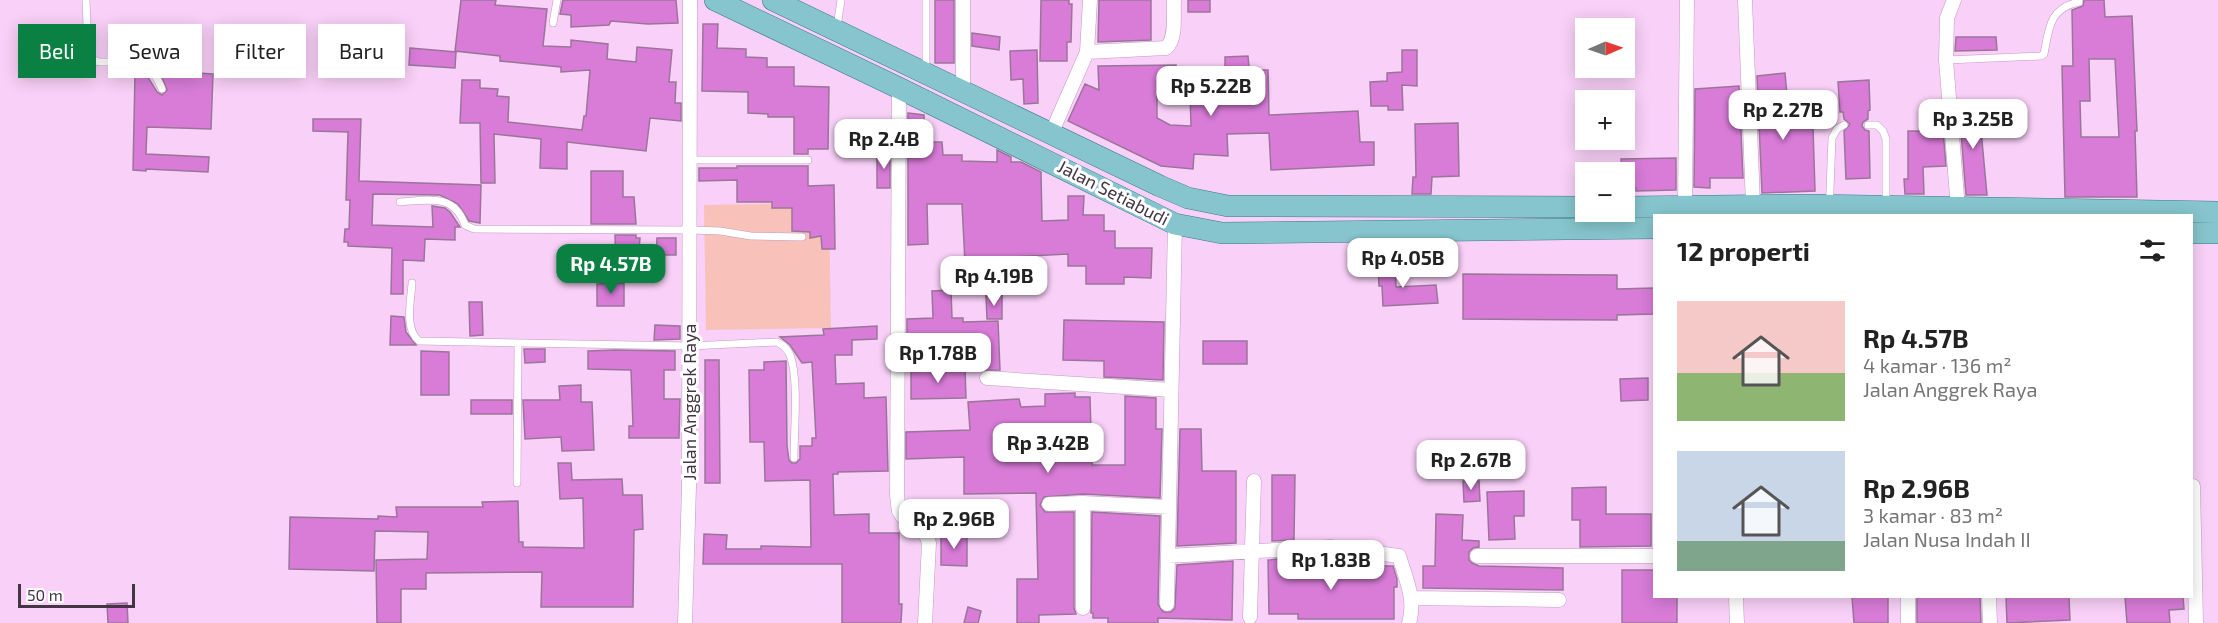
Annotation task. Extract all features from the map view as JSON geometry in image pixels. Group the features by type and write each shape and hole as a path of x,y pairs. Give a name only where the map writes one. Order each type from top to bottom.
{"main road":[{"name":"Jalan Setiabudi","path":"715,0 1175,224 1222,233 1653,228"},
{"name":"Jalan Setiabudi","path":"776,1 1188,198 1228,206 1575,207"},
{"path":"1635,207 1753,205 1829,211 1958,208 2218,212"},
{"path":"2193,233 2218,233"}],"street":[{"name":"Jalan Anggrek Raya","path":"684,623 689,486 690,0"},
{"path":"963,0 963,90"},
{"path":"1051,134 1087,52 1090,0"},
{"path":"1087,52 1166,48 1170,45 1172,37 1174,0"},
{"path":"1685,207 1687,0"},
{"path":"1745,0 1753,205"},
{"path":"1954,0 1947,18 1947,60 1958,208"},
{"path":"899,88 897,496 899,510 905,518 927,535 929,543 925,623"},
{"path":"1167,604 1175,224"},
{"path":"987,378 1171,390"},
{"path":"1250,617 1254,481"},
{"path":"2193,486 2196,623"},
{"path":"1049,504 1083,502 1169,507"},
{"path":"1083,502 1083,608"},
{"path":"1168,556 1331,547 1399,556 1412,598 1412,614 1409,623"},
{"path":"1477,556 1653,556"},
{"path":"1412,598 1559,600"},
{"path":"1736,598 1737,623"},
{"path":"1908,598 1908,623"},
{"path":"1989,598 1990,623"}],"lane":[{"path":"86,0 88,49 91,57 99,62 135,63 148,66 157,76 162,89"},
{"path":"553,23 556,0"},
{"path":"837,29 841,0"},
{"path":"926,0 926,74"},
{"path":"1947,60 2041,56 2044,54 2047,29 2053,18 2069,4 2079,2"},
{"path":"1829,211 1832,138 1837,129 1844,125"},
{"path":"1868,125 1877,125 1883,131 1886,139 1895,211"},
{"path":"690,160 808,160"},
{"path":"400,202 428,200 452,204 462,216 465,225 474,229 690,230 720,231 751,236 802,237"},
{"path":"412,283 410,315 412,332 419,341 690,346 777,342 790,353 792,363 794,458"},
{"path":"517,483 518,343"}],"shaded area":[{"path":"829,203 831,328 706,330 704,205"}],"building":[{"path":"461,0 496,0 495,5 547,9 543,46 571,47 571,40 608,44 607,59 636,62 637,47 672,50 669,82 676,82 675,103 681,103 681,121 650,118 646,151 567,142 567,169 540,168 541,139 494,134 495,183 481,183 480,123 460,123 462,80 480,80 480,88 498,89 497,96 509,97 508,122 582,130 584,116 586,116 590,70 561,72 561,67 500,61 500,56 455,51"},
{"path":"563,0 676,0 678,23 648,24 611,21 609,25 571,27 571,15 560,14"},
{"path":"935,0 954,0 954,63 935,63"},
{"path":"1041,0 1069,0 1069,4 1072,4 1071,42 1067,42 1067,61 1040,61"},
{"path":"1099,0 1151,0 1151,40 1098,42"},
{"path":"1188,0 1210,0 1210,12 1188,12"},
{"path":"2084,0 2104,0 2105,17 2132,16 2137,131 2135,131 2137,197 2065,197 2062,66 2073,66 2072,10 2083,6","holes":["2089,59 2115,59 2119,137 2081,137 2080,101 2090,101"]},
{"path":"703,24 718,24 717,48 746,49 746,57 767,58 767,67 794,67 794,86 829,87 828,149 808,149 808,154 794,154 794,117 768,117 768,114 748,113 748,92 702,91"},
{"path":"972,33 1000,37 999,50 972,46"},
{"path":"1956,37 1996,37 1997,50 1955,51"},
{"path":"410,48 456,52 455,68 409,65"},
{"path":"1037,50 1038,103 1024,104 1023,79 1011,80 1010,51"},
{"path":"1402,50 1417,50 1417,86 1402,85 1403,110 1388,110 1388,106 1371,106 1370,82 1387,81 1387,73 1402,72"},
{"path":"1248,56 1249,67 1252,67 1252,70 1268,70 1269,115 1358,111 1360,142 1374,142 1374,165 1271,170 1269,133 1227,134 1228,156 1194,154 1193,169 1161,166 1068,121 1085,84 1099,90 1098,66 1176,65 1176,69 1225,68 1225,57","holes":["1190,94 1191,126 1170,125 1157,118 1157,95"]},
{"path":"202,73 213,74 211,129 147,127 146,154 209,157 208,172 133,170 135,78 148,78 157,92 162,95 167,90 162,78 202,78"},
{"path":"1785,73 1790,128 1813,127 1815,191 1762,193 1757,76"},
{"path":"1869,80 1870,110 1868,119 1863,122 1862,126 1869,131 1870,178 1846,179 1844,131 1850,124 1844,119 1843,112 1840,112 1838,82"},
{"path":"1739,86 1743,178 1710,178 1710,188 1694,187 1695,89"},
{"path":"1982,106 1982,119 1980,119 1987,195 1966,195 1959,107"},
{"path":"908,113 924,115 924,142 942,142 943,155 962,155 962,161 997,162 997,150 1011,157 1011,162 1021,162 1041,172 1042,221 1068,220 1068,196 1084,196 1083,215 1104,215 1104,231 1115,231 1115,248 1152,248 1151,278 1124,277 1124,284 1086,284 1086,266 1068,266 1068,254 1013,257 1013,276 999,276 999,264 965,263 962,204 927,204 928,244 908,245"},
{"path":"313,119 361,119 359,181 481,185 480,223 469,221 458,204 440,195 373,194 372,225 433,227 432,206 445,208 460,227 455,227 455,240 425,239 424,261 403,260 403,294 391,294 392,248 348,246 348,242 344,242 345,229 349,229 350,200 346,200 348,132 313,131"},
{"path":"1458,123 1459,176 1432,177 1431,194 1412,194 1413,177 1416,177 1415,124"},
{"path":"1908,131 1943,131 1946,166 1923,167 1924,194 1905,194 1904,179 1908,179"},
{"path":"877,153 890,153 890,188 877,188"},
{"path":"1676,158 1676,190 1636,191 1635,162 1621,162 1621,159"},
{"path":"737,166 808,166 808,186 834,185 835,249 822,249 821,236 810,238 810,232 792,231 792,208 772,208 772,202 737,202 737,180 699,181 699,168 737,168"},
{"path":"591,171 623,171 623,197 634,197 636,224 591,224"},
{"path":"615,235 636,235 636,238 640,238 636,280 616,281"},
{"path":"657,238 676,238 676,255 656,255"},
{"path":"1378,262 1395,262 1396,287 1436,285 1438,303 1383,306"},
{"path":"1463,274 1617,275 1617,289 1653,288 1653,314 1617,315 1617,320 1463,319"},
{"path":"624,283 624,306 597,306 597,284"},
{"path":"951,290 952,318 963,318 963,322 998,321 1000,370 967,371 966,341 907,343 907,319 933,318 932,291"},
{"path":"1002,295 1002,319 987,319 986,296"},
{"path":"469,302 482,302 483,335 470,336"},
{"path":"391,316 404,317 406,332 416,345 390,345"},
{"path":"1064,320 1164,322 1163,380 1104,377 1104,361 1063,360"},
{"path":"655,325 680,326 680,339 654,340"},
{"path":"877,326 877,339 852,340 852,355 835,355 836,384 864,383 864,398 886,397 888,471 833,474 834,515 869,514 869,533 899,533 901,623 842,623 842,564 703,564 704,534 727,535 726,549 761,549 761,546 811,547 810,480 765,481 764,442 750,442 749,370 764,370 764,362 786,361 787,446 789,460 796,463 800,459 800,446 812,446 812,438 816,438 812,362 802,363 790,345 780,337 824,335 823,329"},
{"path":"1203,341 1247,341 1247,364 1203,364"},
{"path":"524,349 545,349 545,362 525,363"},
{"path":"421,351 449,352 449,395 421,395"},
{"path":"588,351 675,351 675,370 664,370 664,399 680,399 679,438 629,438 629,426 633,426 631,370 588,369"},
{"path":"705,360 719,360 720,483 705,483"},
{"path":"965,368 966,398 911,399 911,369"},
{"path":"1648,378 1648,400 1621,401 1620,379"},
{"path":"581,385 581,402 592,402 594,450 562,451 561,437 525,439 523,400 560,400 559,386"},
{"path":"1075,393 1075,397 1090,397 1092,465 1125,465 1125,396 1156,398 1156,429 1162,429 1160,498 1083,494 1044,497 1040,505 1045,512 1074,512 1074,608 1076,614 1039,615 1039,623 1017,623 1017,579 1038,579 1036,493 964,494 964,457 906,459 906,432 970,430 968,402 1019,399 1021,407 1045,406 1045,394"},
{"path":"471,400 512,400 512,414 471,414"},
{"path":"1180,429 1201,429 1202,471 1236,471 1236,543 1177,546"},
{"path":"558,463 571,463 572,480 622,479 623,495 642,495 643,529 634,530 633,607 541,607 542,572 426,573 426,589 401,589 401,623 377,623 376,560 427,559 428,532 375,531 374,571 289,569 290,517 378,519 378,516 397,517 396,507 483,507 482,502 518,501 519,542 523,542 523,547 584,548 583,498 560,499"},
{"path":"1272,475 1295,475 1294,540 1272,541"},
{"path":"1463,481 1479,481 1480,501 1464,502"},
{"path":"1606,487 1606,514 1651,514 1651,546 1580,547 1580,520 1572,520 1572,488"},
{"path":"1524,491 1524,516 1514,516 1515,539 1489,540 1487,492"},
{"path":"1092,512 1160,516 1158,604 1163,612 1171,612 1175,608 1177,565 1233,561 1232,620 1158,618 1158,623 1108,623 1108,618 1093,618 1093,613 1091,613"},
{"path":"1436,514 1463,515 1462,540 1479,541 1479,547 1469,552 1469,560 1472,563 1479,566 1563,568 1563,590 1423,588 1423,566 1435,566"},
{"path":"941,534 967,534 967,566 941,565"},
{"path":"1291,558 1291,566 1393,566 1397,579 1397,587 1394,587 1394,619 1298,619 1298,614 1269,614 1268,560"},
{"path":"1622,570 1653,570 1653,598 1677,598 1677,623 1622,623"},
{"path":"1852,598 1888,598 1888,623 1854,623"},
{"path":"1917,598 1980,598 1981,623 1917,623"},
{"path":"2006,598 2069,598 2070,620 2007,623"},
{"path":"2125,598 2183,598 2184,609 2169,610 2170,623 2127,623"},
{"path":"127,603 128,623 108,623 107,604"},
{"path":"968,607 981,611 978,623 964,623"}]}
